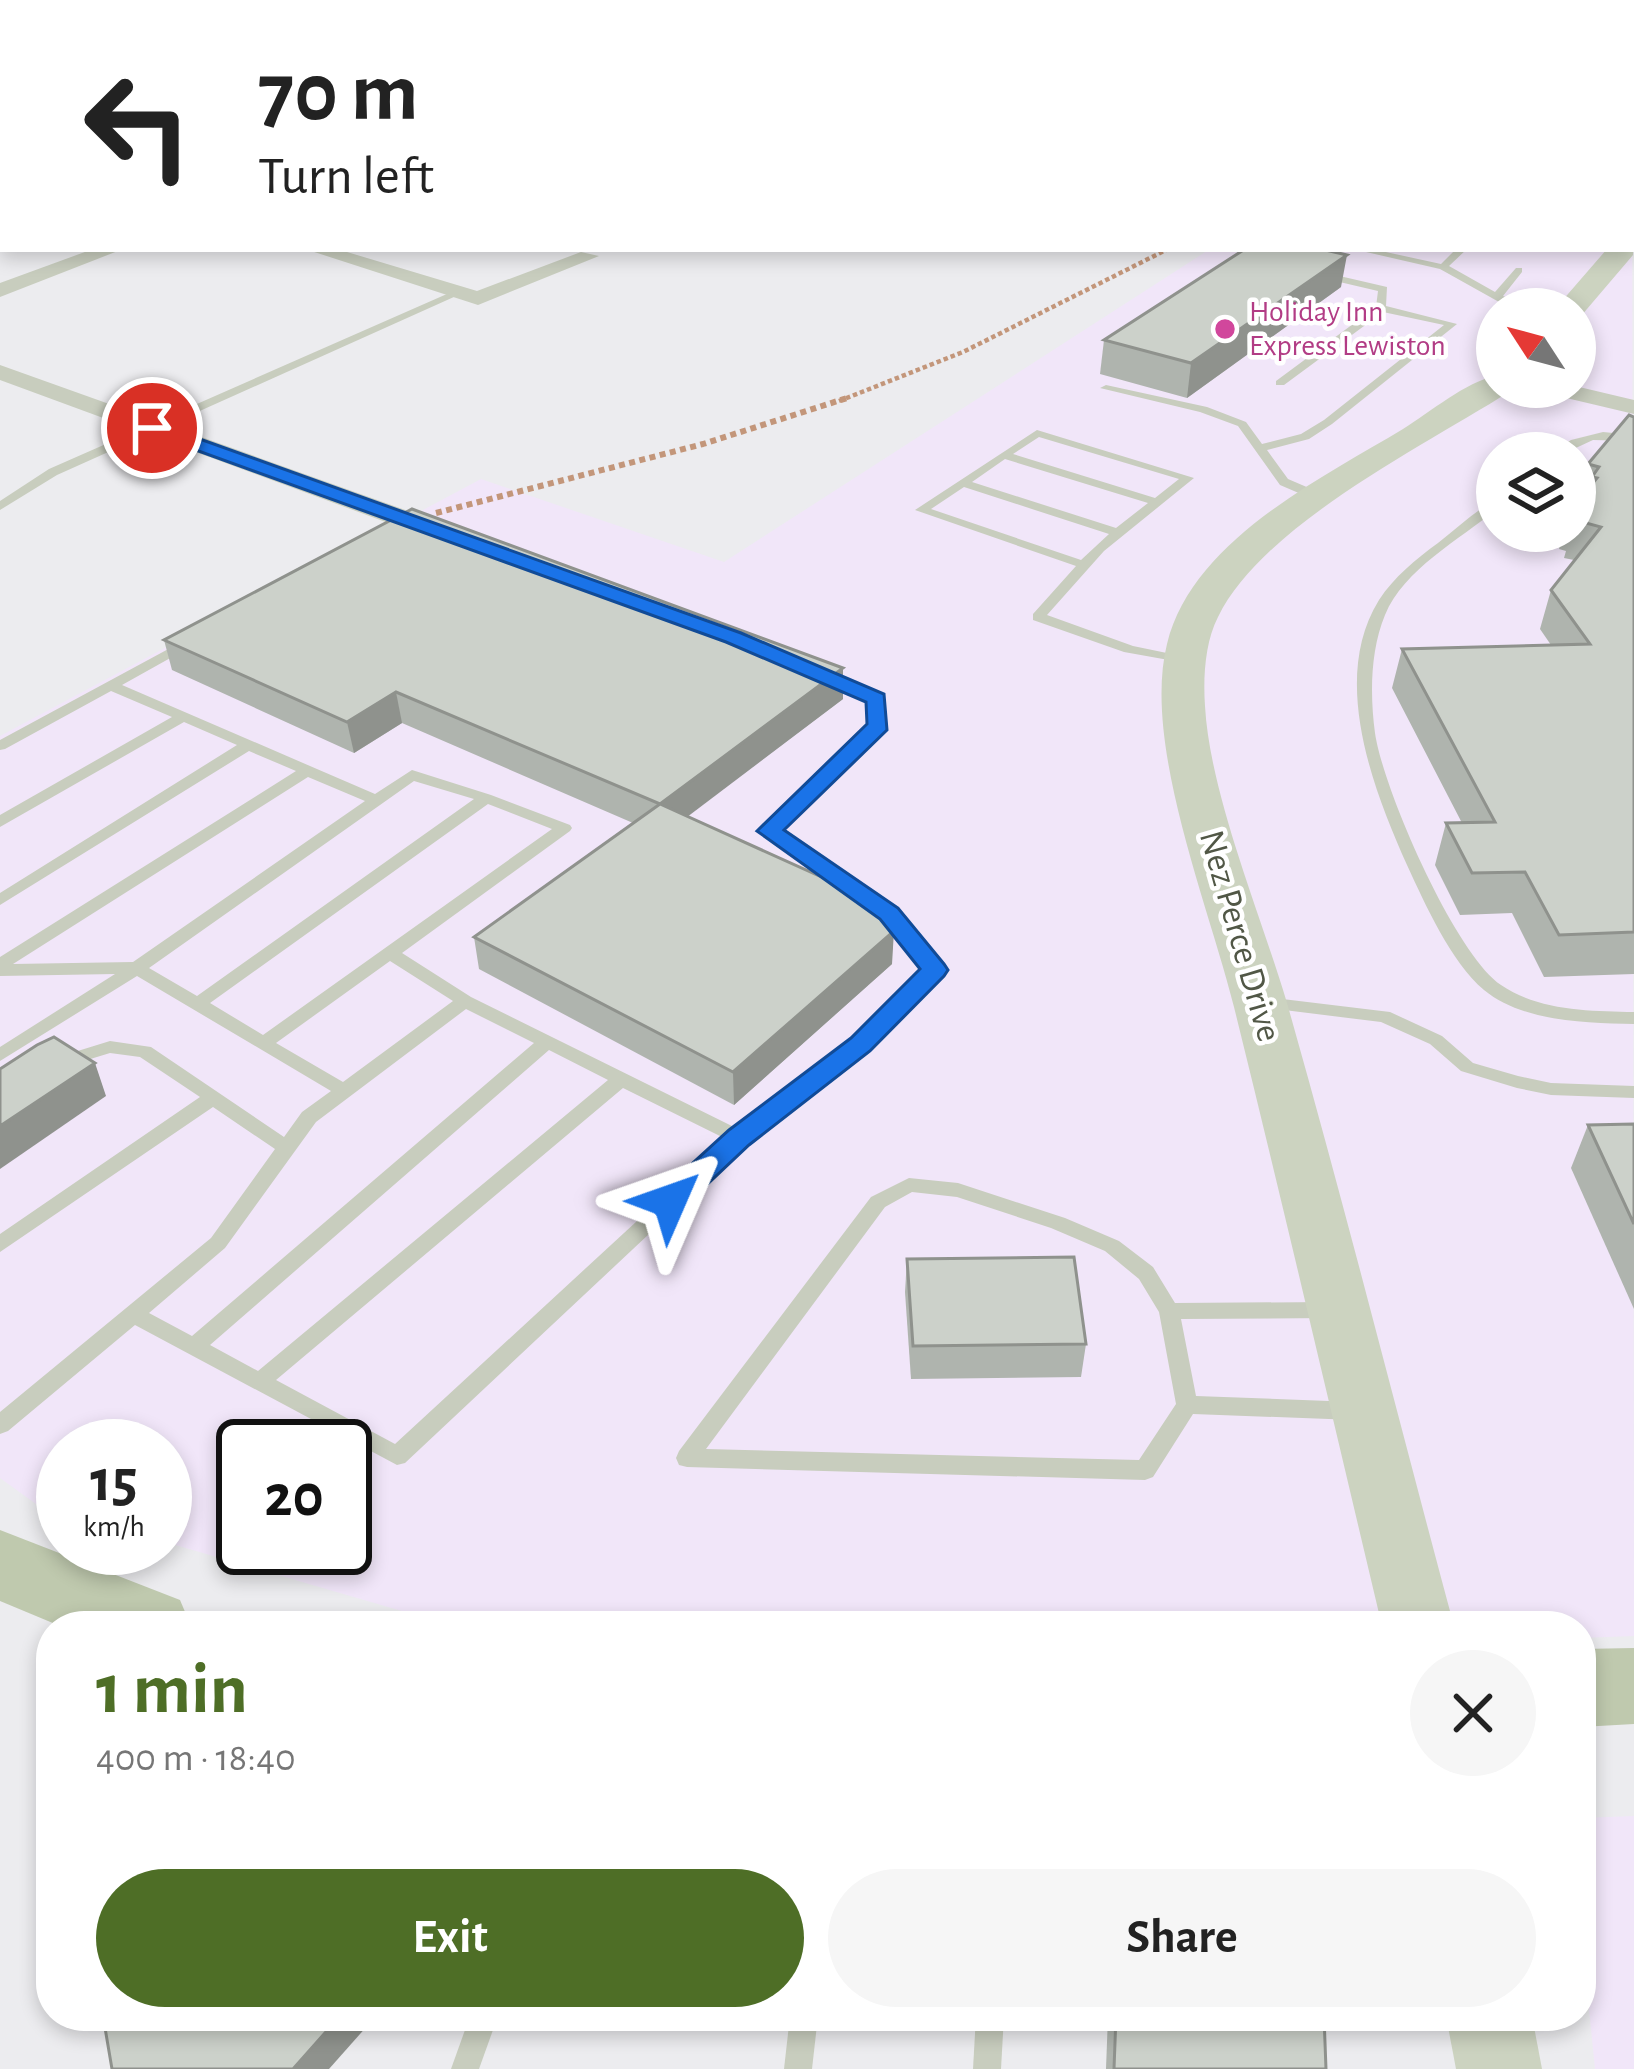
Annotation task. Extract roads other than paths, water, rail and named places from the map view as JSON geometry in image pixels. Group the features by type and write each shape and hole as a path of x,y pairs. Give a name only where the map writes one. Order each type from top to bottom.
{"main road":[{"path":"0,1565 114,1611"},
{"path":"1596,1687 1634,1686"}],"street":[{"path":"0,290 105,252"},
{"path":"325,252 469,295 588,256"},
{"path":"1589,288 1620,252"},
{"path":"0,372 413,528"},
{"name":"Nez Perce Drive","path":"1414,1611 1260,1003 1191,761 1183,705 1186,661 1197,617 1234,561 1281,519 1476,398"},
{"path":"1596,398 1634,407"},
{"path":"1492,2031 1499,2069"}],"lane":[{"path":"1372,252 1443,267 1482,288"},
{"path":"1443,267 1459,252"},
{"path":"1280,383 1381,308 1383,290 1299,270"},
{"path":"1504,288 1519,270"},
{"path":"0,506 53,472 469,295"},
{"path":"1259,448 1305,436 1328,422 1451,324 1381,308"},
{"path":"1106,388 1225,415 1242,424 1283,482 1318,497"},
{"path":"1084,565 922,510 1037,433 1189,478 1118,532 1038,617 1129,650 1186,661"},
{"path":"1596,437 1634,438"},
{"path":"1003,455 1156,502"},
{"path":"963,483 1118,532"},
{"path":"1476,521 1386,599 1366,673 1368,740 1436,914 1466,962 1488,986 1555,1013 1634,1018"},
{"path":"0,746 210,630"},
{"path":"135,1315 397,1456 739,1138 861,1045 935,970 889,914 769,831 879,725 877,698 795,664"},
{"path":"110,686 375,800"},
{"path":"0,821 183,717"},
{"path":"0,900 248,745"},
{"path":"0,968 307,771"},
{"path":"0,1055 137,968 412,775 564,828 263,1043"},
{"path":"197,1004 486,798"},
{"path":"390,953 465,1001 739,1138"},
{"path":"0,968 137,968 344,1091"},
{"path":"0,1425 218,1243 309,1118 465,1001"},
{"path":"1260,1003 1384,1016 1436,1040 1467,1067 1517,1082 1551,1089 1634,1092"},
{"path":"193,1347 547,1042"},
{"path":"37,1073 110,1047 145,1052 287,1148"},
{"path":"259,1382 622,1079"},
{"path":"0,1244 212,1098"},
{"path":"909,1185 958,1190 1112,1246 1146,1273 1169,1311 1187,1405 1145,1470 687,1458 878,1202 909,1185"},
{"path":"1169,1311 1339,1310"},
{"path":"1187,1405 1366,1411"},
{"path":"465,2069 476,2031"},
{"path":"798,2069 802,2031"},
{"path":"987,2069 989,2031"}],"place":[{"name":"Holiday Inn Express Lewiston","path":"1225,329"}]}
